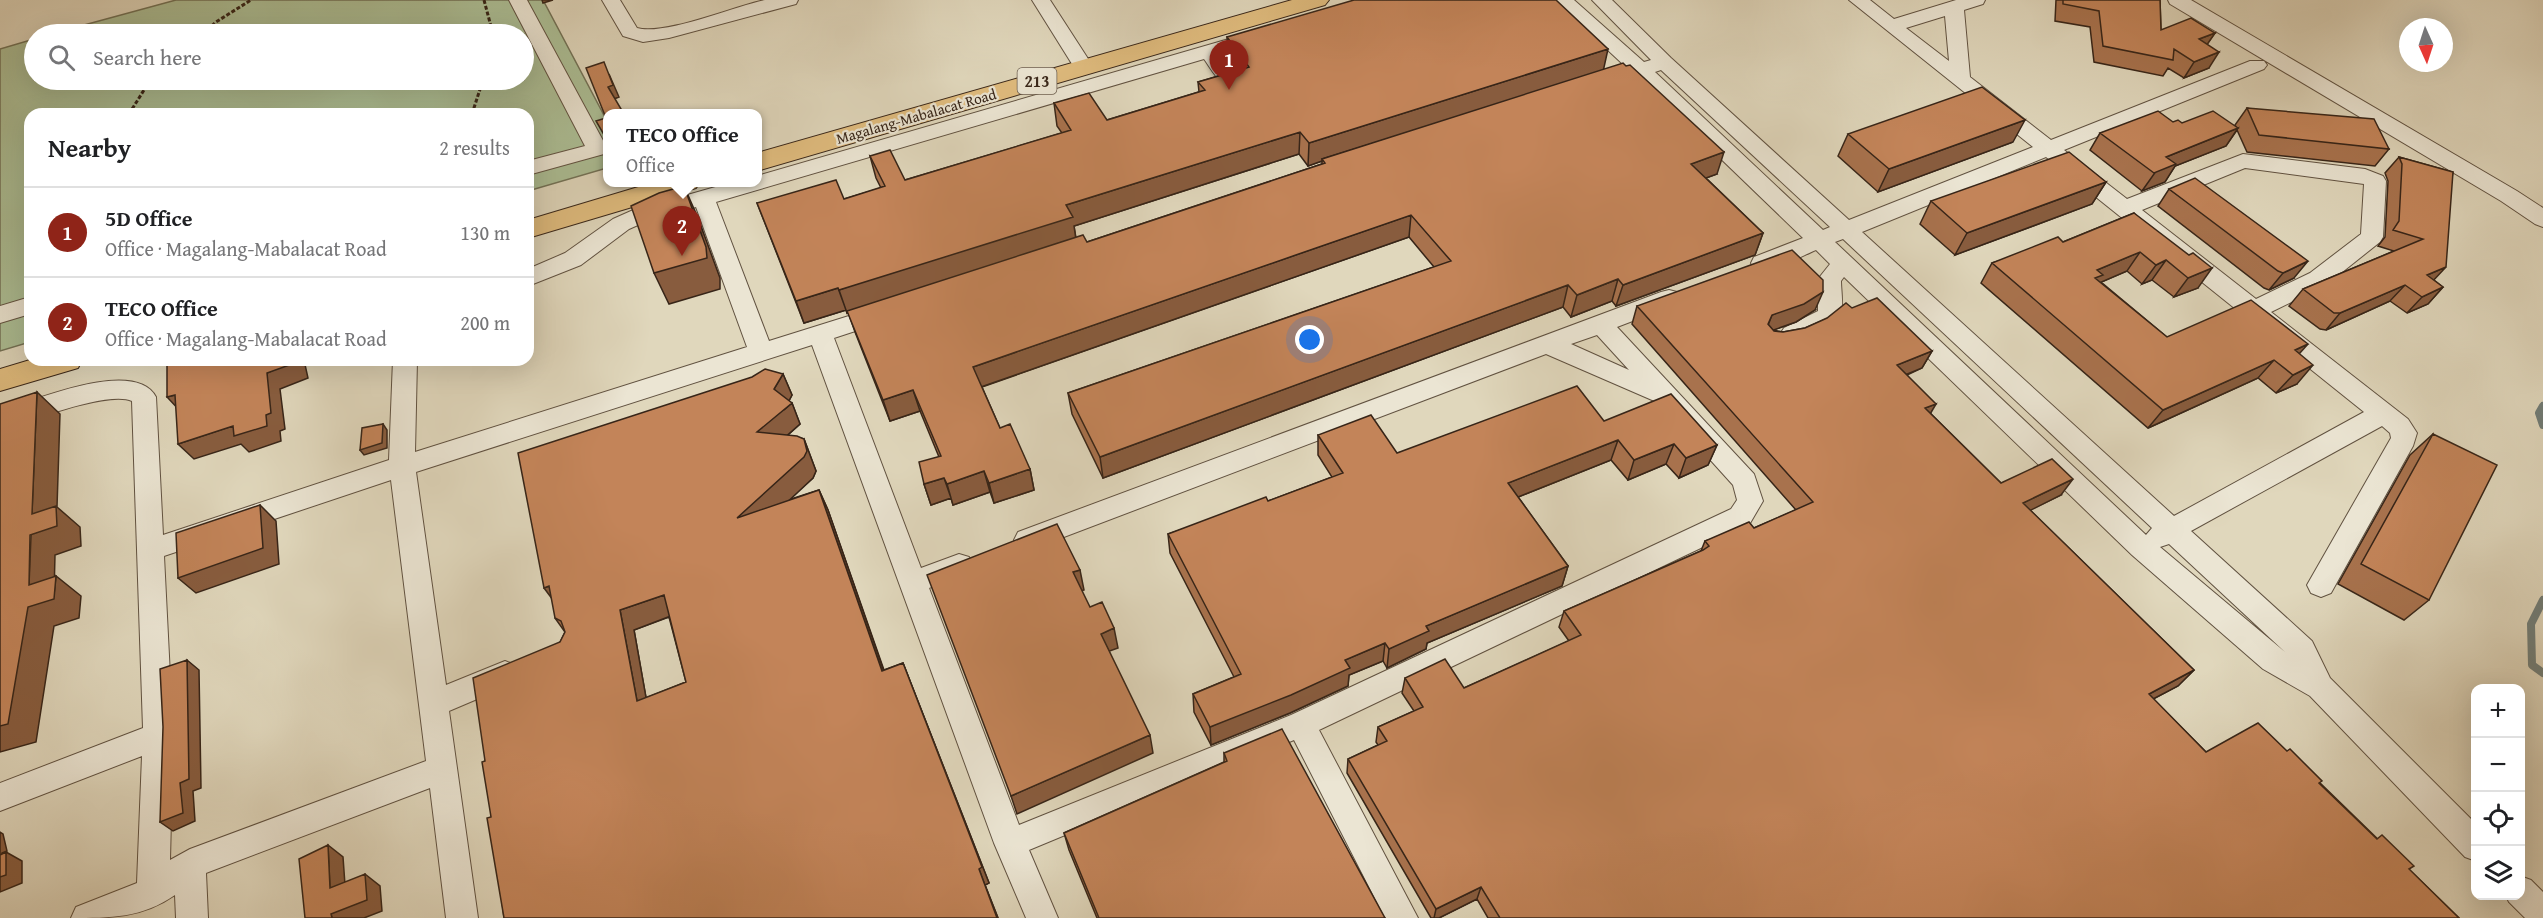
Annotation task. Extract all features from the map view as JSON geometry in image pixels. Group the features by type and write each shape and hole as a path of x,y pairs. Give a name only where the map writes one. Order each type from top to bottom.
{"main road":[{"name":"Magalang-Mabalacat Road","path":"762,161 1084,68 1323,8"},
{"path":"534,228 696,191"},
{"path":"0,380 47,366"}],"street":[{"path":"519,0 532,24"},
{"path":"616,1 630,32 643,36 669,32 789,0"},
{"path":"1041,0 1084,68"},
{"path":"1563,0 1641,70 2141,547 2273,660 2320,687 2471,842"},
{"path":"1601,0 1664,62 2302,650 2320,687"},
{"path":"1858,0 1960,78 2047,149 2126,208 2399,426 2404,433 2404,439 2321,585"},
{"path":"1891,26 1954,9 1976,0"},
{"path":"2168,3 2257,65 2312,98"},
{"path":"2168,3 2509,196 2543,219"},
{"path":"762,173 1208,51 1323,8"},
{"path":"1954,9 1960,78"},
{"path":"534,28 597,148 534,166"},
{"path":"1208,51 1231,81"},
{"path":"1584,88 1664,62"},
{"path":"1743,270 2257,65"},
{"path":"2126,208 2243,161 2365,176 2375,182 2372,237 2318,279 2254,310"},
{"path":"534,275 573,259 621,224 696,191 711,187"},
{"path":"696,191 761,352"},
{"path":"1775,340 1812,327 1825,319 1830,312 1830,279 1845,264"},
{"path":"914,582 1689,290"},
{"path":"0,315 24,307"},
{"path":"150,550 402,466 900,307"},
{"path":"1010,843 1301,724 1740,517 1750,501 1745,481 1601,324"},
{"path":"820,333 1010,843 1042,918"},
{"path":"1547,344 1670,399"},
{"path":"405,366 402,466 462,918"},
{"path":"0,421 75,398 119,389 135,390 144,397 158,736 153,893"},
{"path":"2141,547 2384,413"},
{"path":"434,704 531,663"},
{"path":"1301,724 1402,918"},
{"path":"0,797 158,736"},
{"path":"87,918 153,893 190,864 443,769"},
{"path":"190,864 192,918"},
{"path":"2525,896 2543,914"}],"path":[{"path":"214,24 251,0"},
{"path":"484,0 490,24"},
{"path":"133,108 144,90"},
{"path":"474,108 480,90"}],"green space":[{"path":"176,0 543,0 603,113 603,169 534,189 534,108 24,108 24,344 0,351 0,49 24,42 24,90 534,90 534,24 88,24"}],"building":[{"path":"1354,0 1556,0 1608,49 1309,143 1300,132 1066,205 1073,217 839,290 838,288 796,301 757,203 836,180 844,199 885,186 870,156 890,150 905,180 1071,130 1054,103 1089,93 1107,120 1205,90 1198,82 1249,67 1227,37"},
{"path":"2063,0 2160,0 2161,30 2191,18 2215,33 2199,39 2219,52 2194,62 2174,49 2173,60 2103,46 2099,11 2063,4"},
{"path":"604,62 613,85 608,87 621,109 603,110 586,68"},
{"path":"1623,63 1626,66 1630,65 1724,152 1691,164 1763,233 1623,285 1618,279 1577,295 1568,285 1100,457 1068,393 1451,261 1411,215 973,367 1000,428 1010,424 1030,469 989,483 984,471 947,484 944,478 924,484 919,462 941,456 913,390 883,400 847,311 1083,235 1087,242 1325,163 1322,159"},
{"path":"1982,87 2025,120 1889,169 1848,134"},
{"path":"2247,108 2374,119 2389,149 2259,135"},
{"path":"2158,111 2173,122 2178,120 2182,123 2213,111 2238,128 2166,157 2176,164 2154,173 2100,133"},
{"path":"603,119 603,133 596,121"},
{"path":"2069,152 2106,182 1967,233 1931,201"},
{"path":"2399,157 2453,172 2446,267 2427,275 2443,287 2422,297 2405,285 2340,313 2334,313 2303,289 2423,239 2393,230 2399,221 2402,164"},
{"path":"2195,178 2308,261 2283,273 2278,271 2169,189"},
{"path":"684,187 706,247 707,258 654,273 631,206 659,193"},
{"path":"2134,213 2189,255 2193,253 2212,268 2188,278 2166,260 2156,265 2140,252 2097,270 2103,275 2095,278 2167,337 2251,300 2308,344 2295,350 2313,365 2293,375 2274,360 2163,410 1992,263 2058,237 2063,242"},
{"path":"1792,250 1823,280 1823,292 1804,304 1772,315 1768,324 1774,331 1783,332 1805,328 1827,318 1846,303 1852,308 1877,298 1932,351 1897,365 1936,404 1925,408 2001,483 2052,459 2073,479 2023,503 2194,670 2149,694 2206,752 2258,723 2287,751 2290,749 2322,781 2319,783 2377,839 2382,835 2414,866 2409,869 2459,918 1500,918 1481,887 1436,909 1348,759 1387,741 1378,727 1423,707 1405,678 1445,659 1464,688 1581,635 1564,611 1703,550 1709,546 1705,541 1749,522 1754,528 1813,502 1637,306"},
{"path":"167,366 287,366 267,373 271,413 266,415 267,426 234,436 233,426 178,444 175,395 167,397"},
{"path":"765,369 783,374 774,389 792,403 757,432 797,436 804,439 807,451 804,457 737,518 819,490 882,671 903,663 982,867 979,869 997,918 504,918 487,818 491,817 482,762 485,761 473,678 560,642 565,632 561,621 555,618 549,586 544,588 518,453 752,377","holes":["664,595 686,682 637,701 620,610"]},
{"path":"1577,386 1604,421 1671,394 1717,445 1686,458 1674,444 1634,460 1618,440 1508,483 1568,566 1426,626 1429,631 1389,649 1385,643 1345,660 1350,668 1291,695 1210,727 1193,694 1241,674 1168,534 1266,497 1268,501 1343,473 1318,435 1371,415 1397,453"},
{"path":"37,392 32,514 56,506 57,526 30,535 29,585 56,576 54,599 28,607 8,724 0,726 0,404"},
{"path":"383,424 382,443 360,450 362,428"},
{"path":"2433,434 2497,465 2429,600 2361,564"},
{"path":"260,505 263,548 178,578 176,533"},
{"path":"1057,524 1080,570 1073,572 1090,607 1102,602 1114,628 1101,634 1150,735 1011,796 927,575"},
{"path":"187,660 189,779 180,783 183,813 160,822 163,727 160,669"},
{"path":"1282,729 1385,918 1099,918 1064,833 1227,761 1224,753"},
{"path":"328,845 330,888 365,874 367,900 331,914 332,918 305,918 299,859"},
{"path":"6,852 6,875 0,877 0,855"}],"waterway":[{"path":"2543,406 2539,413 2543,425"},
{"path":"2543,600 2531,624 2532,665 2543,673"}],"place":[{"name":"5D Office","path":"1229,90"},
{"name":"TECO Office","path":"682,256"}]}
